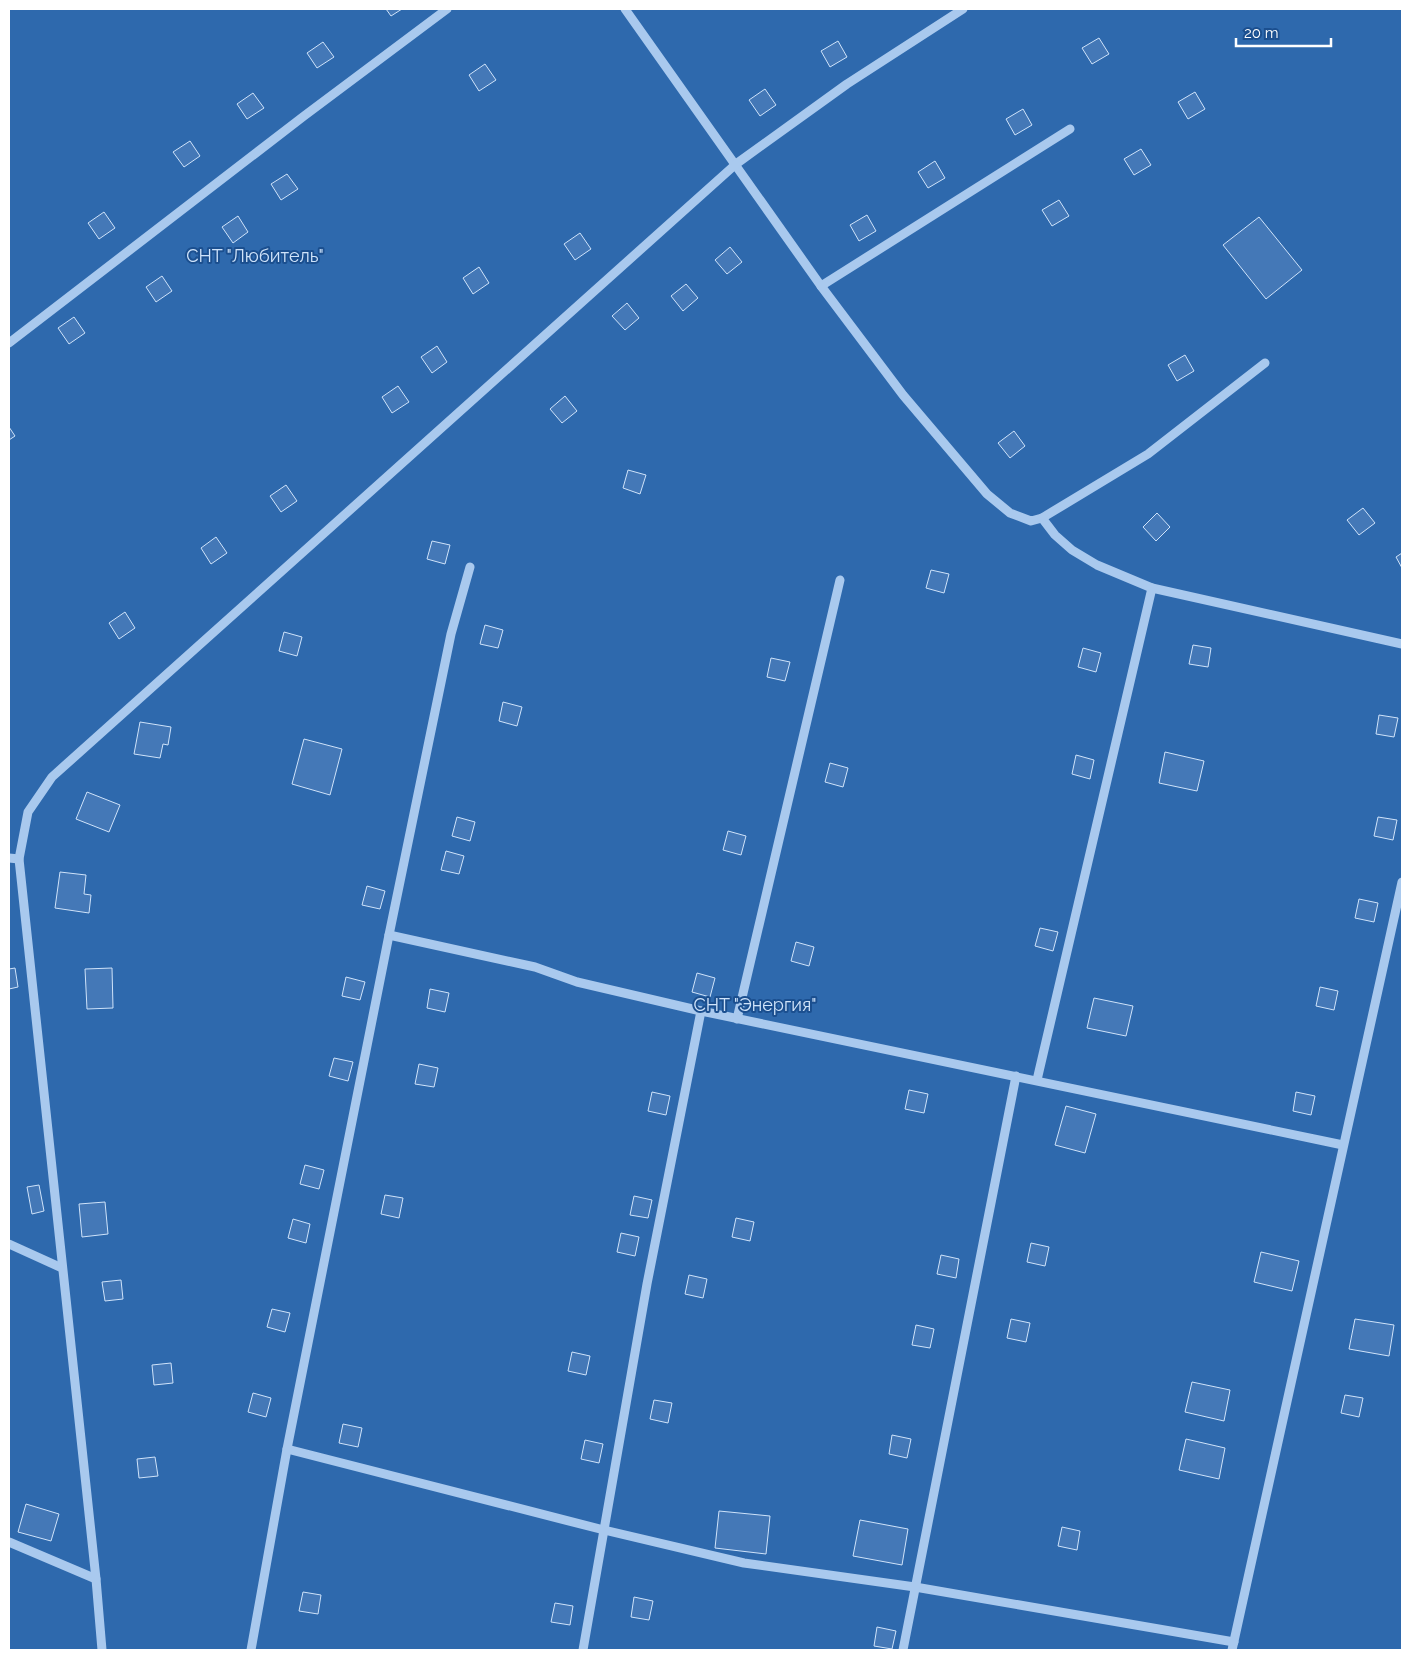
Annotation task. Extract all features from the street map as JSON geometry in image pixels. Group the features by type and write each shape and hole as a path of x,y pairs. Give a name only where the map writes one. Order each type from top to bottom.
{"lane":[{"path":"9,344 288,128 447,9"},
{"path":"625,9 821,286 903,396 987,494 1010,513 1031,521 1042,518 1148,454 1265,362"},
{"path":"102,1650 19,859 28,812 52,777 736,164 847,84 963,9"},
{"path":"821,286 1070,129"},
{"path":"1042,518 1055,535 1072,550 1097,565 1152,588 1402,644"},
{"path":"251,1650 287,1449 389,935 451,634 470,567"},
{"path":"737,1019 840,580"},
{"path":"1038,1080 1152,588"},
{"path":"9,858 19,859"},
{"path":"287,1449 604,1530 744,1563 915,1587 1233,1646 1402,882"},
{"path":"389,935 535,967 577,982 737,1019 1038,1080 1343,1145"},
{"path":"583,1650 647,1284 701,1011"},
{"path":"903,1650 1016,1076"},
{"path":"9,1244 62,1268"},
{"path":"9,1542 96,1579"}],"green space":[{"name":"СНТ \"Энергия\"","path":"9,9 1402,9 1402,1650 9,1650"}],"building":[{"path":"386,9 402,9 391,16"},
{"path":"1099,38 1109,54 1092,64 1082,48"},
{"path":"838,41 847,57 830,67 821,51"},
{"path":"323,42 334,57 317,68 307,53"},
{"path":"485,64 496,80 479,91 469,75"},
{"path":"765,89 776,105 760,116 749,100"},
{"path":"1195,92 1205,109 1188,119 1178,102"},
{"path":"253,93 264,108 247,119 237,104"},
{"path":"1023,109 1032,125 1015,135 1006,119"},
{"path":"190,141 200,156 184,167 173,152"},
{"path":"1141,149 1151,165 1134,175 1124,159"},
{"path":"935,161 945,178 928,188 918,172"},
{"path":"287,174 298,189 281,200 271,184"},
{"path":"1059,200 1069,216 1052,226 1042,210"},
{"path":"104,212 115,228 99,239 88,223"},
{"path":"867,215 876,231 859,241 850,225"},
{"path":"238,216 248,232 233,243 222,227"},
{"path":"1259,217 1302,270 1266,299 1223,245"},
{"path":"580,233 591,249 575,260 564,244"},
{"path":"730,247 742,262 727,274 715,260"},
{"path":"479,267 489,283 473,294 463,278"},
{"path":"162,276 172,291 156,302 146,287"},
{"path":"686,284 698,298 683,311 671,296"},
{"path":"627,303 639,318 625,330 612,316"},
{"path":"74,317 85,333 69,344 58,328"},
{"path":"437,346 447,362 432,373 421,357"},
{"path":"1185,355 1194,371 1177,381 1168,365"},
{"path":"398,386 409,402 392,413 382,397"},
{"path":"565,396 577,411 562,423 550,409"},
{"path":"9,427 15,436 9,440"},
{"path":"1014,431 1025,446 1010,458 998,443"},
{"path":"628,470 646,475 640,494 623,488"},
{"path":"286,485 297,501 281,512 270,496"},
{"path":"1363,508 1375,523 1359,535 1347,520"},
{"path":"1157,513 1170,527 1156,541 1143,527"},
{"path":"216,537 227,553 211,564 201,548"},
{"path":"432,541 450,545 445,564 427,559"},
{"path":"1402,553 1402,568 1396,557"},
{"path":"931,570 949,574 944,593 926,588"},
{"path":"125,612 135,628 119,639 109,623"},
{"path":"485,625 503,630 498,648 480,644"},
{"path":"284,632 302,637 297,656 279,651"},
{"path":"1193,645 1211,648 1208,667 1189,664"},
{"path":"1083,648 1101,653 1096,672 1078,667"},
{"path":"771,658 790,662 785,681 767,677"},
{"path":"503,702 522,707 517,726 499,721"},
{"path":"1379,715 1398,718 1394,737 1376,734"},
{"path":"140,722 171,727 168,745 163,744 160,758 134,754"},
{"path":"304,739 342,749 330,795 292,784"},
{"path":"1165,752 1204,761 1197,791 1159,783"},
{"path":"1076,755 1094,760 1090,779 1072,774"},
{"path":"830,763 848,768 843,787 825,782"},
{"path":"87,792 120,805 109,832 76,819"},
{"path":"457,817 475,822 470,841 452,836"},
{"path":"1378,817 1397,820 1393,840 1374,836"},
{"path":"728,831 746,836 741,855 723,850"},
{"path":"446,851 464,856 459,874 441,870"},
{"path":"60,872 86,875 84,894 91,895 89,913 55,908"},
{"path":"367,886 385,891 380,909 362,905"},
{"path":"1359,899 1378,903 1374,922 1355,918"},
{"path":"1040,928 1058,932 1053,951 1035,946"},
{"path":"796,942 814,947 809,966 791,961"},
{"path":"15,968 18,987 9,989 9,969"},
{"path":"112,968 113,1008 87,1009 85,969"},
{"path":"697,973 715,978 710,997 692,992"},
{"path":"346,977 365,982 360,1000 342,996"},
{"path":"1320,987 1338,991 1334,1010 1316,1006"},
{"path":"430,989 449,993 445,1012 427,1008"},
{"path":"1094,998 1133,1006 1126,1036 1087,1028"},
{"path":"334,1058 353,1062 348,1081 329,1076"},
{"path":"419,1064 438,1068 434,1087 415,1084"},
{"path":"909,1090 928,1094 924,1113 905,1109"},
{"path":"652,1092 670,1096 666,1115 648,1111"},
{"path":"1296,1092 1315,1096 1311,1115 1293,1111"},
{"path":"1066,1106 1096,1114 1085,1153 1055,1145"},
{"path":"305,1165 324,1170 319,1189 300,1184"},
{"path":"39,1185 44,1211 32,1214 27,1187"},
{"path":"385,1195 403,1198 399,1218 381,1214"},
{"path":"634,1196 652,1200 648,1218 630,1215"},
{"path":"105,1202 108,1234 82,1237 79,1204"},
{"path":"736,1218 754,1222 750,1241 732,1237"},
{"path":"293,1219 310,1224 306,1243 288,1238"},
{"path":"621,1233 639,1237 635,1256 617,1252"},
{"path":"1031,1243 1049,1247 1045,1266 1027,1262"},
{"path":"1261,1252 1299,1261 1292,1291 1254,1282"},
{"path":"941,1255 959,1259 956,1278 937,1274"},
{"path":"689,1275 707,1279 703,1298 685,1294"},
{"path":"121,1280 123,1299 105,1301 102,1282"},
{"path":"272,1309 290,1313 285,1332 267,1327"},
{"path":"1011,1319 1030,1323 1026,1342 1007,1338"},
{"path":"1355,1319 1394,1325 1389,1356 1349,1349"},
{"path":"916,1325 934,1329 930,1348 912,1345"},
{"path":"572,1352 590,1356 586,1375 568,1371"},
{"path":"171,1363 173,1383 154,1385 152,1365"},
{"path":"1192,1382 1230,1390 1224,1421 1185,1412"},
{"path":"253,1393 271,1398 266,1417 248,1412"},
{"path":"1345,1395 1363,1398 1359,1417 1341,1413"},
{"path":"654,1400 672,1403 668,1423 650,1419"},
{"path":"343,1424 362,1428 358,1447 339,1443"},
{"path":"892,1435 911,1439 907,1458 889,1454"},
{"path":"1186,1439 1225,1448 1219,1479 1179,1470"},
{"path":"585,1440 603,1444 599,1463 581,1459"},
{"path":"155,1457 158,1476 139,1478 137,1459"},
{"path":"26,1504 59,1514 51,1541 18,1532"},
{"path":"719,1511 770,1516 766,1554 715,1548"},
{"path":"860,1520 908,1529 902,1565 853,1556"},
{"path":"1062,1527 1080,1531 1077,1550 1058,1546"},
{"path":"303,1592 321,1595 318,1614 299,1611"},
{"path":"634,1597 653,1601 649,1620 631,1617"},
{"path":"555,1603 573,1606 570,1625 551,1622"},
{"path":"877,1627 896,1631 892,1649 874,1646"}],"park label":[{"name":"СНТ \"Любитель\"","path":"255,255"}]}
